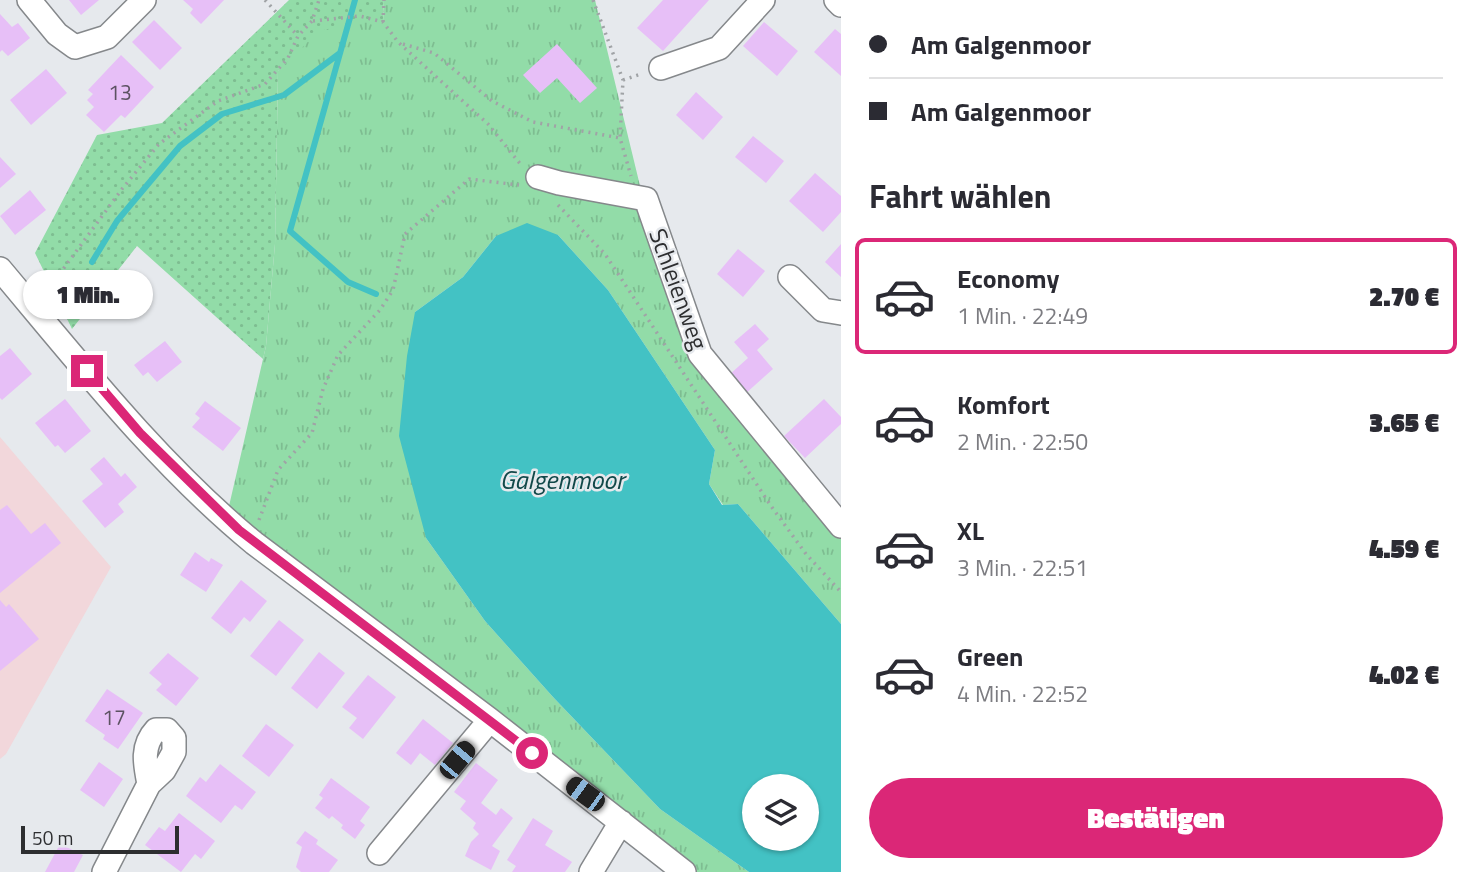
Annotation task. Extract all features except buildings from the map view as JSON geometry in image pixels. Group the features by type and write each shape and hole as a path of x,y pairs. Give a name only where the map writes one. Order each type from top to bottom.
{"street":[{"path":"29,0 57,34 75,47 107,37 144,0"},
{"path":"661,68 719,48 763,0"},
{"path":"836,0 841,5"},
{"path":"538,177 637,197"},
{"name":"Schleienweg","path":"637,197 646,199 700,354 841,526"},
{"path":"790,277 823,310 841,313"},
{"path":"4,283 33,309 140,433 254,543 490,720 684,872"},
{"path":"379,853 490,720"},
{"path":"104,872 149,784"},
{"path":"591,872 621,822"}],"path":[{"path":"265,0 298,36"},
{"path":"33,309 159,144 218,101 265,85 288,58 298,36 312,21 318,0"},
{"path":"383,22 384,0"},
{"path":"593,0 623,80 620,138 637,197"},
{"path":"254,543 258,522 278,470 312,433 323,389 338,355 380,310 393,290 405,234 469,179 540,188 538,177 518,163 488,124 398,42 383,22 360,16 312,21"},
{"path":"398,42 434,53 492,101 533,122 620,138"},
{"path":"557,204 605,254 771,506 806,554 841,592"}],"shaded area":[{"path":"0,437 111,567 6,754 0,759"}],"green space":[{"path":"289,0 384,0 383,22 278,71 275,244 263,359 137,246 72,329 35,253 97,135 162,123"},
{"path":"384,0 595,0 642,194 697,354 841,531 841,624 738,504 723,505 709,484 715,450 608,290 558,235 496,236 463,277 415,312 426,538 485,621 660,809 749,872 695,872 244,525 229,506 266,346 275,244 278,71 319,31 368,20 383,22"}],"water":[{"name":"Galgenmoor","path":"527,223 558,235 608,290 715,450 709,484 722,505 738,504 841,624 841,872 749,872 660,809 485,621 426,538 399,436 407,356 415,312 463,277 496,236"}],"waterway":[{"path":"355,0 290,231 348,282 376,294"},
{"path":"92,262 117,221 180,146 222,114 284,95 340,53"}],"route":[{"path":"87,371 140,433 239,530 532,753"}]}
